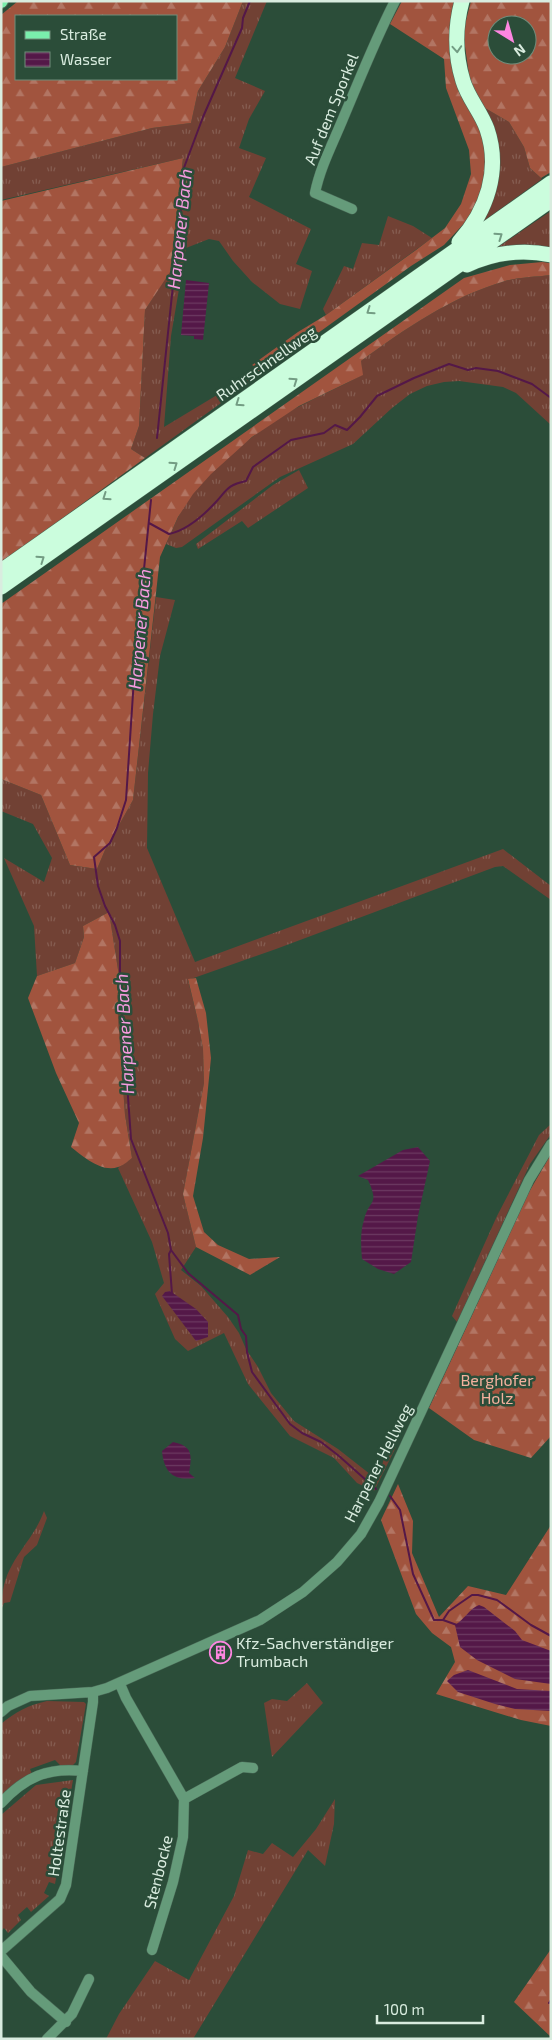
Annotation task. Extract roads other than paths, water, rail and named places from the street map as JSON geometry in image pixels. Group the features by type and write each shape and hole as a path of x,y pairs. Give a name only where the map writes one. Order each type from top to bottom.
{"highway":[{"path":"428,278 467,232 482,208 490,188 492,156 488,136 481,115 464,83 459,63 457,27 462,1"},
{"name":"Ruhrschnellweg","path":"1,587 428,278 551,183"},
{"name":"Ruhrschnellweg","path":"1,571 428,278 551,200"},
{"path":"428,278 498,255 530,252 551,255"}],"street":[{"name":"Auf dem Sporkel","path":"352,208 315,193 348,106 395,1"},
{"name":"Harpener Hellweg","path":"1,1712 8,1706 30,1696 93,1692 120,1684 273,1613 303,1592 337,1562 360,1534 379,1502 529,1180 551,1144"},
{"path":"120,1684 126,1698 184,1799 242,1767 253,1768"},
{"name":"Holtestraße","path":"1,1950 63,1895 83,1772 93,1692"},
{"path":"1,1803 18,1787 44,1773 62,1770 83,1772"},
{"name":"Stenbocke","path":"152,1950 173,1882 183,1837 184,1799"},
{"path":"1,1956 31,1992 66,2022"},
{"path":"47,2039 66,2022 89,1978"}],"water":[{"path":"186,280 209,283 203,340 194,339 194,336 181,335"},
{"path":"418,1147 430,1161 418,1216 411,1262 394,1274 378,1269 362,1259 362,1229 373,1194 368,1180 358,1176 403,1150"},
{"path":"170,1291 196,1309 208,1322 208,1337 196,1341 162,1296 165,1292"},
{"path":"173,1442 184,1446 190,1452 189,1473 195,1478 176,1477 168,1470 162,1451"},
{"path":"479,1605 515,1631 522,1640 551,1651 551,1684 515,1679 477,1660 460,1647 455,1625"},
{"path":"468,1670 517,1689 551,1691 551,1711 515,1709 458,1692 447,1681 454,1675"}],"waterway":[{"name":"Harpener Bach","path":"157,438 182,199 182,173 203,117 242,28 243,18 250,1"},
{"path":"149,523 169,534 182,529 205,513 228,489 235,484 246,481 253,467 291,440 324,433 335,425 347,430 377,396 449,364 468,370 476,368 498,371 532,384 551,398"},
{"name":"Harpener Bach","path":"151,500 136,648 126,800 110,843 94,857 98,886 120,941 120,984 131,1139 168,1233 171,1250 188,1273 238,1315 241,1329 246,1336 247,1352 252,1372 290,1424 302,1433 321,1442 376,1489"},
{"path":"171,1250 169,1254 172,1294"},
{"name":"Harpener Bach","path":"390,1496 400,1510 413,1574 434,1620 443,1620 449,1611 472,1595 478,1595 497,1600 531,1625 551,1636"},
{"path":"443,1620 457,1625"}],"place":[{"name":"Kfz-Sachverständiger Trumbach","path":"220,1652"}],"park label":[{"name":"Berghofer Holz","path":"497,1389"}]}
